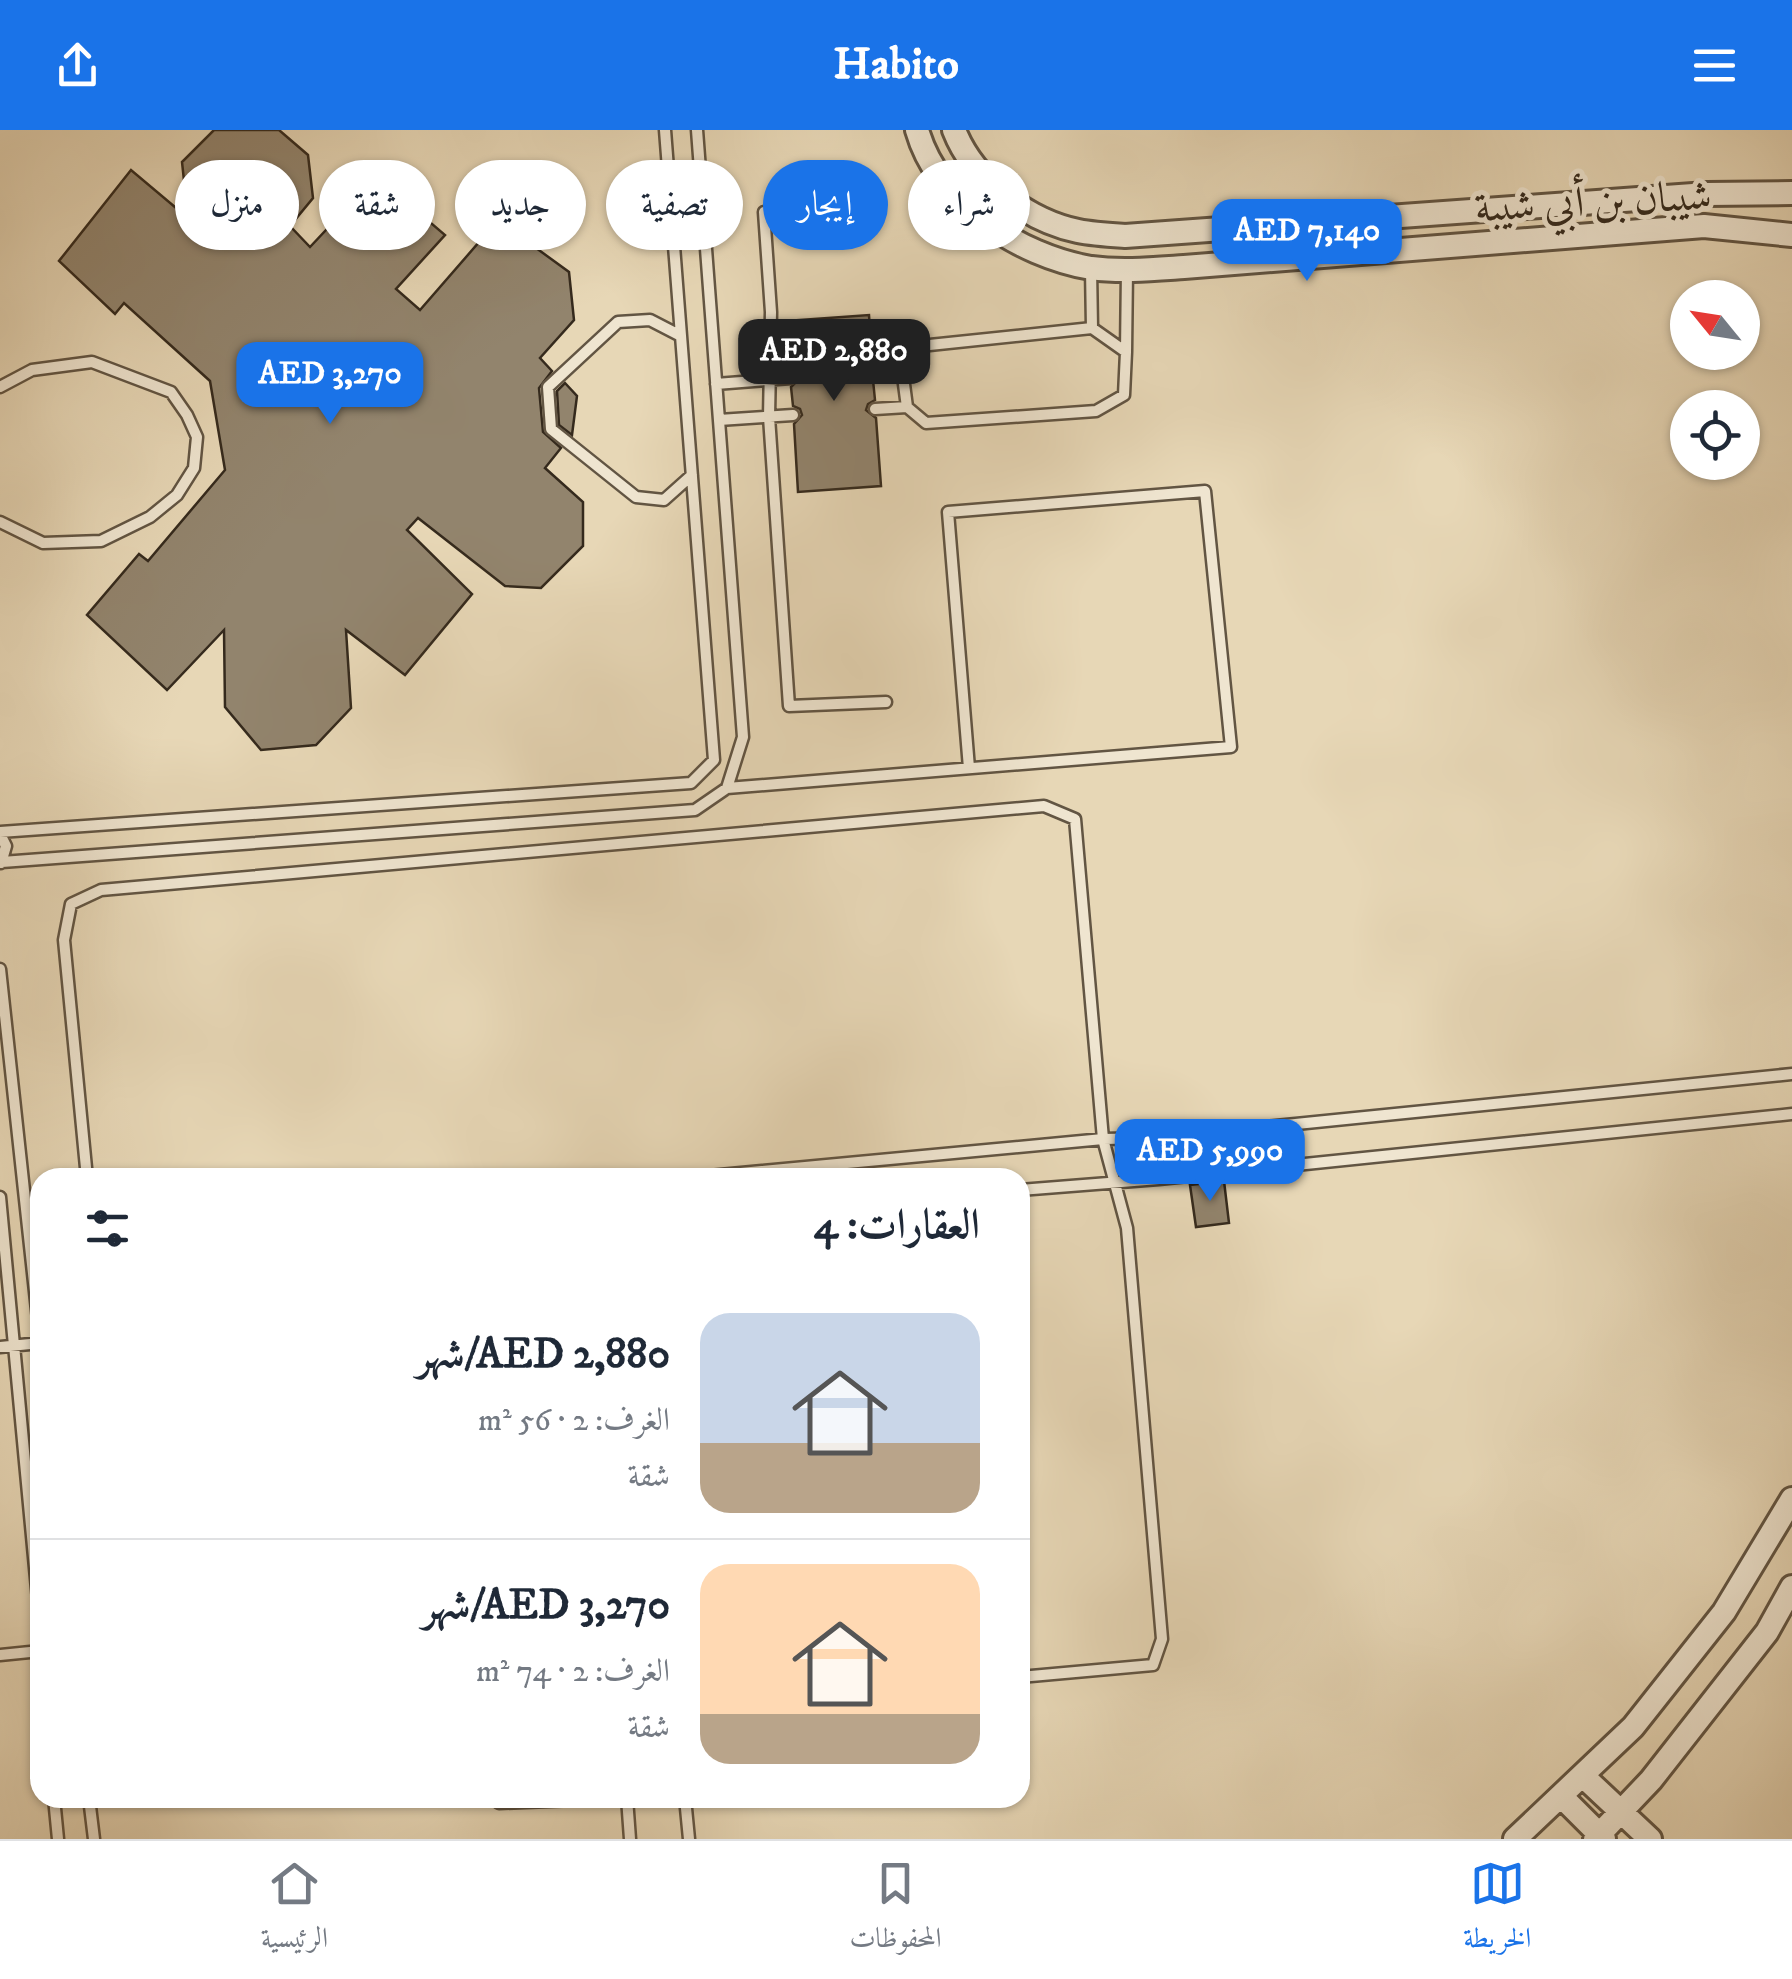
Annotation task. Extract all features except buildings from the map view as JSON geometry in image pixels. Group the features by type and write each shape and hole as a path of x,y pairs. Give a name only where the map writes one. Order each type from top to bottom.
{"street":[{"name":"شيبان بن أبي شيبة","path":"917,130 940,177 1004,235 1046,256 1091,268 1128,270 1704,226 1792,234"},
{"name":"شيبان بن أبي شيبة","path":"954,130 982,178 1018,204 1076,231 1125,236 1687,196 1792,193"},
{"path":"1515,1839 1633,1727 1724,1612 1792,1499"},
{"path":"1562,1797 1600,1838 1767,1632 1792,1587"},
{"path":"1584,1777 1650,1839"}],"lane":[{"path":"665,130 714,760 691,783 0,833 6,846 1,863 695,810 727,788 1231,747 1205,491 948,512 969,768"},
{"path":"697,130 743,737 727,788"},
{"path":"766,250 770,416 789,706 886,702"},
{"path":"1091,268 1092,328"},
{"path":"875,409 907,408 926,422 1096,411 1124,395 1128,270"},
{"path":"681,336 650,320 618,322 548,387 552,429 636,497 664,500 692,475"},
{"path":"907,408 902,369 920,346 1092,328 1126,352"},
{"path":"0,387 32,370 92,362 171,392 188,415 196,437 194,468 177,496 150,517 101,541 43,543 0,522"},
{"path":"873,372 902,369"},
{"path":"716,384 790,378"},
{"path":"719,420 793,414"},
{"path":"85,1168 64,940 71,904 101,890 1044,806 1075,818 1103,1139 1127,1228 1162,1639 1153,1665 1030,1676"},
{"path":"0,969 30,1247"},
{"path":"794,1168 1103,1139 1157,1138 1792,1074"},
{"path":"1030,1189 1159,1180 1792,1114"},
{"path":"0,1197 30,1515"},
{"path":"0,1348 30,1342"},
{"path":"0,1655 30,1652"},
{"path":"55,1808 58,1839"},
{"path":"90,1808 94,1839"},
{"path":"627,1808 630,1839"},
{"path":"687,1808 689,1839"}]}
